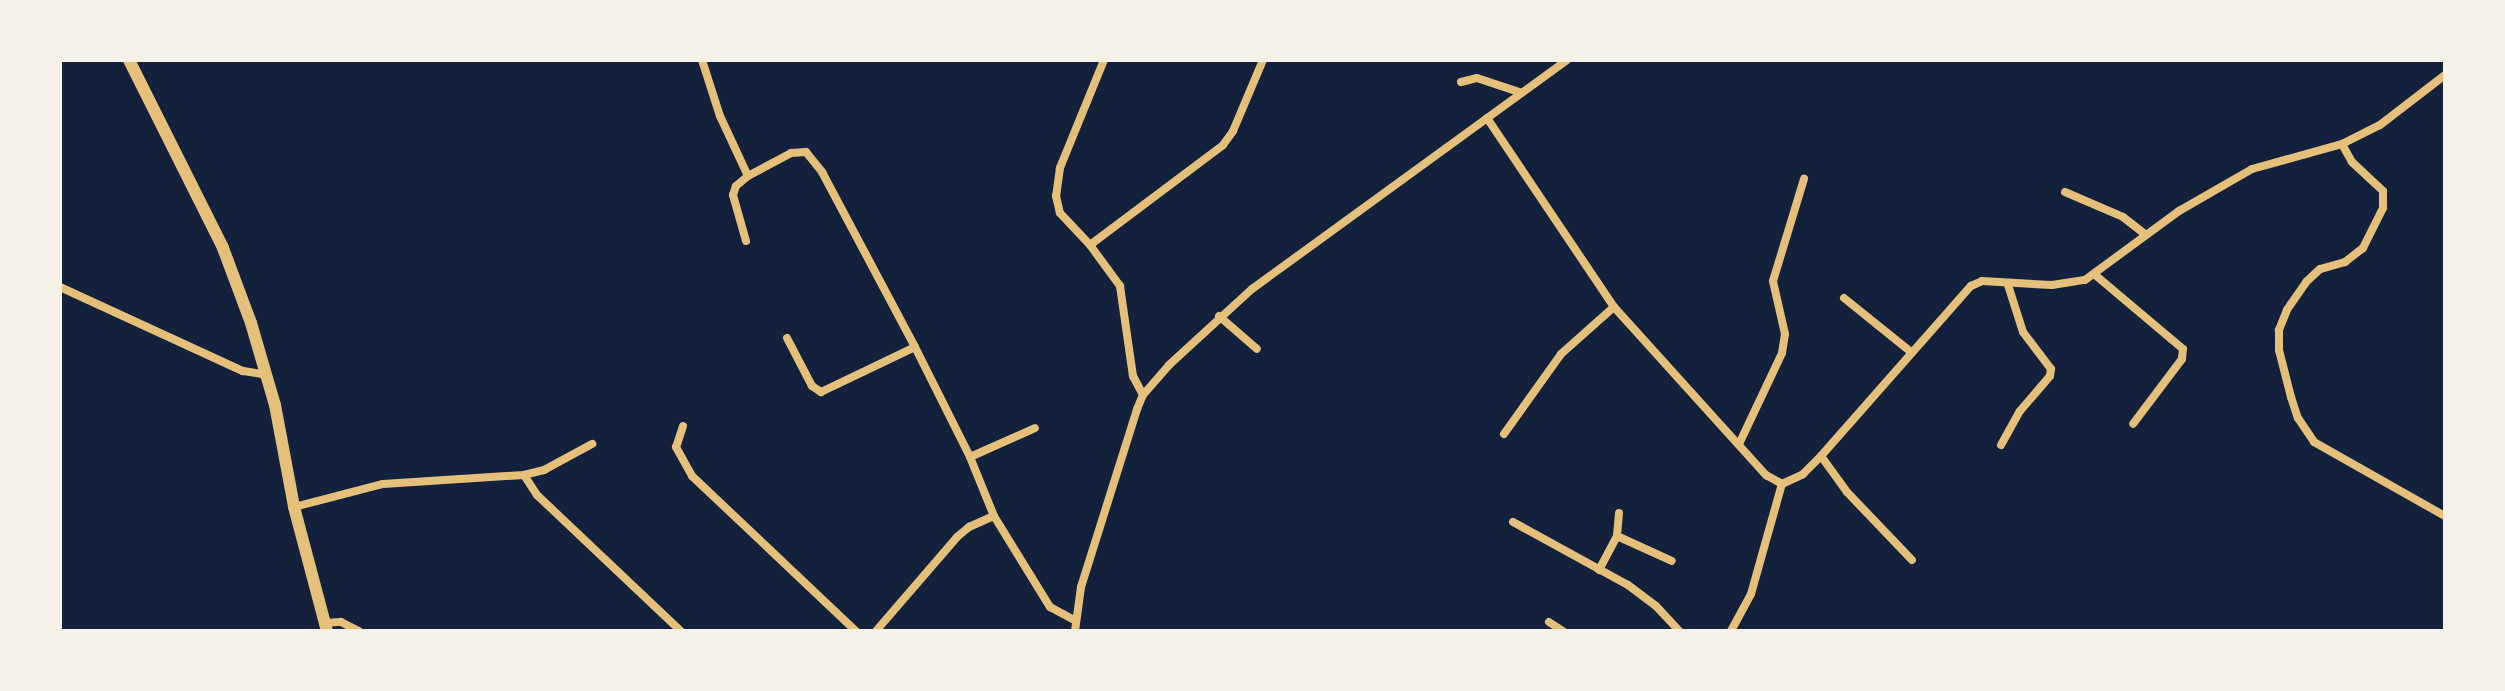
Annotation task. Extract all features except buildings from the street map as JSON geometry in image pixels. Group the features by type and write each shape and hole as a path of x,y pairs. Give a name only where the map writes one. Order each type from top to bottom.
{"street":[{"path":"129,60 223,248 267,375 294,507 326,627 341,622 359,631"},
{"path":"702,60 720,116 748,176"},
{"path":"1104,60 1060,168 1056,196 1060,213 1090,245 1120,286 1133,376 1143,395"},
{"path":"1090,245 1223,145 1263,60"},
{"path":"1075,631 1074,620 1088,564 1143,395 1219,316 1335,226 1567,60"},
{"path":"1733,631 1751,594 1782,484 1803,474 1821,456 1910,351 1971,286 1982,281 2008,285 2070,285 2094,274 2145,234 2252,169 2342,144 2380,125 2445,75"},
{"path":"1461,82 1477,78 1504,84 1522,93"},
{"path":"1487,118 1614,307 1740,442 1766,475 1782,484"},
{"path":"2342,144 2352,162 2383,191 2383,208 2363,248 2345,262 2320,269 2307,281 2287,310 2279,330 2279,350 2291,397 2298,418 2314,442 2445,516"},
{"path":"746,241 733,195 736,186 748,176 791,153 806,152 813,159 915,347 970,457 994,516 1050,607 1074,620"},
{"path":"1740,442 1782,353 1785,334 1775,291 1775,269 1804,179"},
{"path":"2065,192 2123,217 2145,234"},
{"path":"2094,274 2183,349 2182,359 2133,424"},
{"path":"2001,445 2020,411 2050,376 2051,369 2023,332 2008,285"},
{"path":"60,287 243,371 267,375"},
{"path":"1844,298 1910,351"},
{"path":"1504,434 1561,354 1614,307"},
{"path":"1219,316 1257,349"},
{"path":"787,338 812,386 821,392 915,347"},
{"path":"683,426 676,447 692,476 856,631"},
{"path":"970,457 1035,428"},
{"path":"294,507 383,484 524,475 544,470 592,444"},
{"path":"1821,456 1847,492 1912,560"},
{"path":"524,475 537,495 681,631"},
{"path":"1599,570 1617,536 1619,513"},
{"path":"876,631 957,537 969,527 994,516"},
{"path":"1513,522 1656,606 1679,631"},
{"path":"1617,536 1672,561"},
{"path":"1549,622 1563,631"}]}
